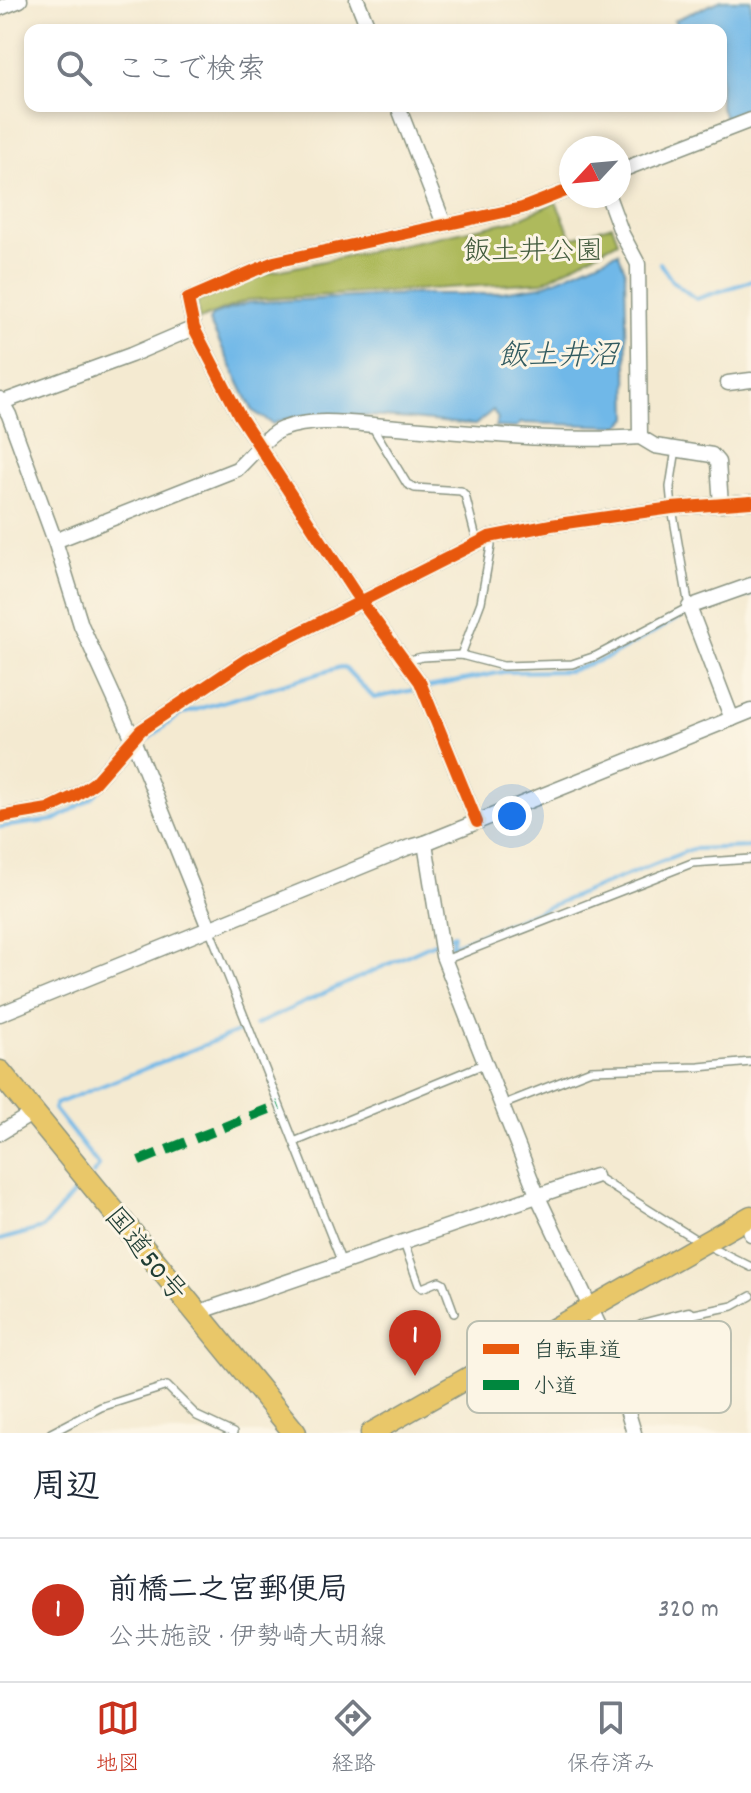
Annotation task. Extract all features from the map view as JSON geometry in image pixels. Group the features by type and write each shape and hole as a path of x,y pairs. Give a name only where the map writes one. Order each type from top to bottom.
{"highway":[{"name":"国道50号","path":"0,1072 295,1433"}],"main road":[{"path":"566,1321 703,1243 750,1223"},
{"path":"371,1433 467,1378"}],"street":[{"path":"0,8 20,0"},
{"path":"357,0 367,24"},
{"path":"400,112 444,224"},
{"path":"631,166 751,120"},
{"path":"477,822 425,694 239,415 194,328 188,299 274,262 522,208 559,194"},
{"path":"612,208 638,264 640,437"},
{"path":"194,328 131,355 1,402 9,415 55,541 81,625 132,737 209,928"},
{"path":"728,383 751,380"},
{"path":"55,541 237,469 260,449 268,436 281,429 326,423 527,436 640,437 655,446 712,455 718,462 721,505"},
{"path":"0,817 48,809 75,796 94,783 132,737 247,659 483,540 551,525 672,508 751,502"},
{"path":"732,719 689,607 751,585"},
{"path":"0,1014 751,711"},
{"path":"425,843 445,960 538,1197 596,1321"},
{"path":"0,1133 33,1113"},
{"path":"199,1316 208,1309 595,1176"},
{"path":"666,1321 689,1315"},
{"path":"628,1413 634,1433"}],"lane":[{"path":"372,426 407,484 415,488 461,491 465,495 483,540 491,546 481,602 461,655"},
{"path":"405,661 461,655 503,666 572,664 596,656 689,607 670,487 676,449"},
{"path":"445,960 692,863 751,859"},
{"path":"209,928 342,1263"},
{"path":"502,1105 591,1070 751,1062"},
{"path":"294,1142 484,1064"},
{"path":"595,1176 703,1243 751,1267"},
{"path":"404,1243 419,1285 422,1288 439,1281 443,1283 454,1313"},
{"path":"689,1315 733,1306 751,1296"},
{"path":"51,1433 101,1407 167,1386 197,1416 233,1433"}],"green space":[{"name":"飯土井公園","path":"556,202 572,238 612,225 618,241 543,282 247,300 199,320 197,302 272,272 516,220"}],"water":[{"path":"722,0 751,0 751,110 726,120 723,112 727,112 727,24 676,24 674,20"},
{"name":"飯土井沼","path":"618,252 625,270 628,418 620,426 521,423 515,428 495,427 498,419 493,410 475,425 340,415 289,418 273,424 253,411 209,321 213,315 248,303 410,294 489,294 542,286"}],"waterway":[{"path":"660,263 672,281 696,299 751,281"},
{"path":"140,745 181,714 341,667 374,698 503,672 569,671 609,657 684,615 751,594"},
{"path":"0,827 55,820 92,798 134,752"},
{"path":"255,1025 454,934 451,946 692,849 751,847"},
{"path":"93,1174 99,1166 54,1109 56,1104 242,1030"},
{"path":"0,1240 43,1228 83,1183"}],"marked path":[{"path":"139,1161 279,1105"}],"cycle path":[{"path":"477,822 420,682 355,593 239,415 194,328 188,299 274,262 522,208 559,194"},
{"path":"0,817 48,809 75,796 94,783 141,730 247,659 489,537 672,508 751,502"}],"place":[{"name":"前橋二之宮郵便局","path":"415,1376"}]}
